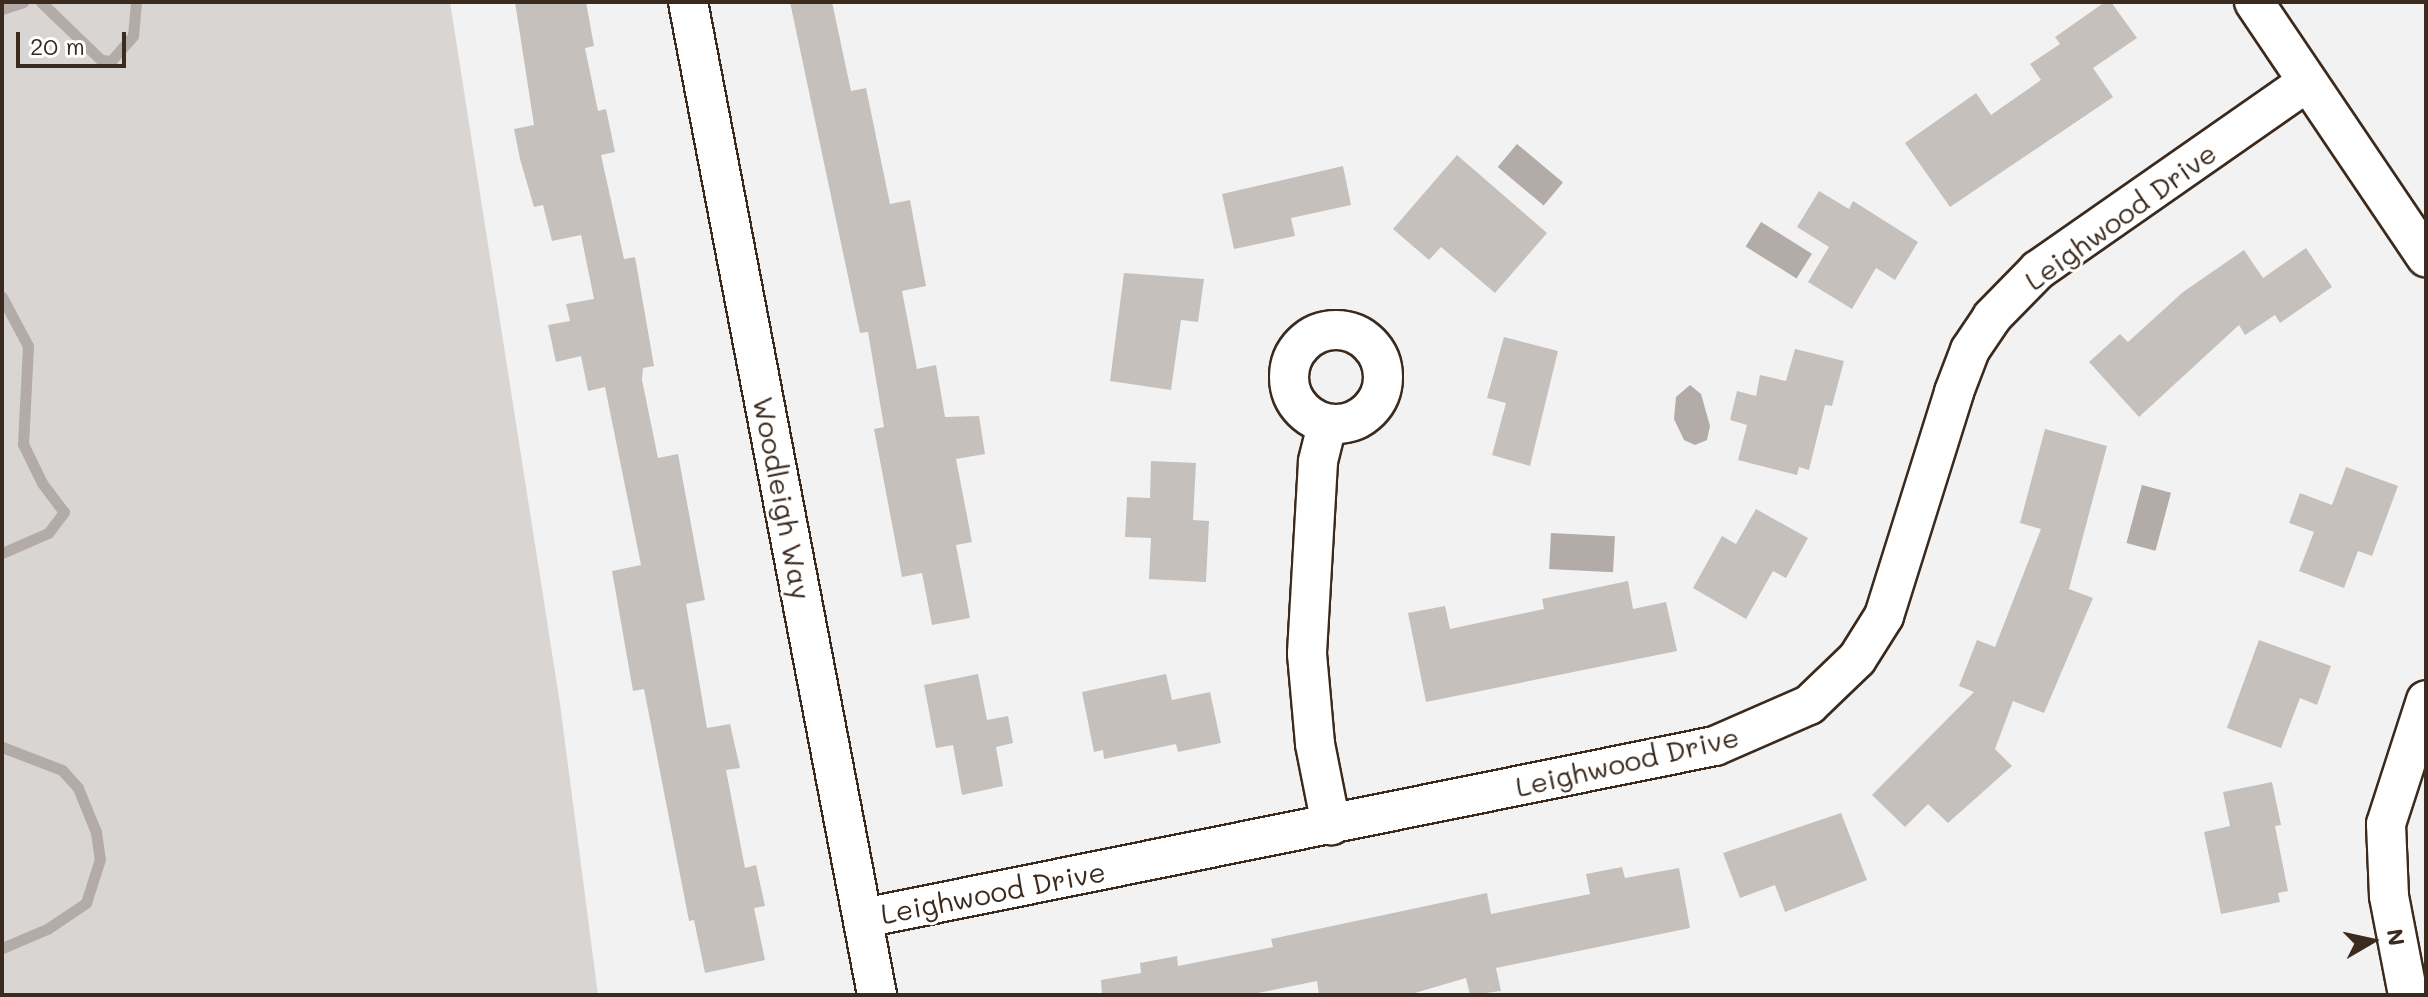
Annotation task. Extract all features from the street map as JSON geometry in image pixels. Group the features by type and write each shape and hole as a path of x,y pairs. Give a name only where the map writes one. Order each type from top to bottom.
{"street":[{"name":"Woodleigh Way","path":"688,2 877,995"},
{"path":"2254,2 2305,84 2426,257"},
{"name":"Leighwood Drive","path":"864,918 1715,746 1809,705 1857,659 1884,616 1954,392 1970,350 1992,317 2038,270 2305,84"},
{"path":"1327,425 1318,462 1307,654 1315,744 1331,825"},
{"path":"2408,995 2389,896 2386,824 2426,700"}],"shaded area":[{"path":"2,2 450,2 560,704 598,995 2,995"},
{"path":"1517,144 1563,183 1544,206 1498,167"},
{"path":"1761,222 1812,254 1797,278 1746,247"},
{"path":"1690,385 1701,394 1710,426 1707,440 1695,445 1684,440 1674,419 1676,397"},
{"path":"2142,485 2171,493 2155,551 2126,543"},
{"path":"1551,533 1615,536 1613,572 1549,569"}],"building":[{"path":"515,2 586,2 594,46 585,48 598,111 606,109 615,152 601,155 624,259 635,257 654,366 643,368 642,380 658,458 678,454 705,600 686,604 707,728 730,724 740,768 726,770 745,868 756,865 765,906 754,908 765,960 705,973 694,920 689,921 644,689 633,691 612,571 641,565 605,387 588,391 581,356 556,362 548,325 570,321 566,304 594,299 581,235 552,241 543,205 534,207 520,159 514,129 534,125"},
{"path":"790,2 832,2 851,91 866,88 890,204 910,200 926,286 902,291 917,369 936,365 945,417 979,416 985,454 956,459 972,542 956,545 970,618 932,625 922,573 902,577 874,429 884,427 868,332 860,333"},
{"path":"2105,2 2111,2 2137,38 2093,68 2113,97 1950,207 1905,143 1976,93 1991,115 2041,80 2030,64 2060,44 2055,37"},
{"path":"1457,155 1547,233 1495,293 1441,247 1429,260 1393,229"},
{"path":"1343,166 1351,205 1291,218 1295,236 1234,249 1222,194"},
{"path":"1819,191 1849,209 1853,201 1918,242 1895,280 1876,268 1852,309 1808,282 1829,247 1797,227"},
{"path":"2306,248 2332,287 2280,323 2275,315 2245,335 2239,325 2139,417 2089,362 2120,334 2128,342 2183,292 2244,250 2263,278"},
{"path":"1124,273 1204,279 1198,322 1181,320 1171,390 1110,381"},
{"path":"1504,337 1558,351 1530,466 1492,455 1506,403 1487,398"},
{"path":"1795,349 1844,361 1832,406 1825,405 1809,470 1799,467 1797,475 1738,460 1747,425 1730,420 1737,391 1756,396 1760,375 1786,381"},
{"path":"2045,429 2107,446 2069,589 2093,598 2044,713 2013,701 1995,749 2012,766 1948,823 1928,804 1905,827 1872,795 1974,692 1959,686 1977,640 1995,647 2041,529 2020,523"},
{"path":"1151,461 1196,463 1193,520 1209,521 1206,582 1149,579 1151,538 1125,537 1127,497 1150,498"},
{"path":"2346,467 2398,486 2372,556 2358,551 2344,588 2299,571 2314,532 2289,523 2300,493 2332,505"},
{"path":"1756,509 1808,538 1786,578 1773,571 1746,619 1693,588 1722,536 1736,544"},
{"path":"1628,581 1633,609 1666,602 1677,651 1426,702 1408,613 1445,606 1450,629 1544,609 1542,599"},
{"path":"2259,640 2331,666 2317,705 2300,698 2281,748 2227,728"},
{"path":"978,674 987,720 1008,716 1013,743 996,747 1003,786 962,795 953,745 936,748 924,685"},
{"path":"1166,674 1172,700 1210,692 1221,743 1178,752 1176,744 1104,759 1103,750 1094,752 1082,692"},
{"path":"2272,782 2281,825 2275,826 2288,891 2278,893 2280,902 2221,914 2204,832 2230,826 2223,792"},
{"path":"1841,813 1867,880 1785,912 1775,885 1740,898 1723,853"},
{"path":"1622,867 1625,878 1679,868 1690,928 1496,968 1501,991 1470,995 1466,978 1408,995 1319,995 1317,981 1248,995 1102,995 1101,980 1141,973 1140,963 1177,956 1178,966 1273,947 1271,939 1487,893 1491,914 1590,894 1586,874"}],"waterway":[{"path":"2,9 23,2"},
{"path":"41,2 101,60 111,61 133,36 136,2"},
{"path":"2,297 28,346 23,444 42,483 64,512 48,533 2,553"},
{"path":"2,747 62,770 78,788 96,832 100,859 86,903 47,929 2,948"}]}
